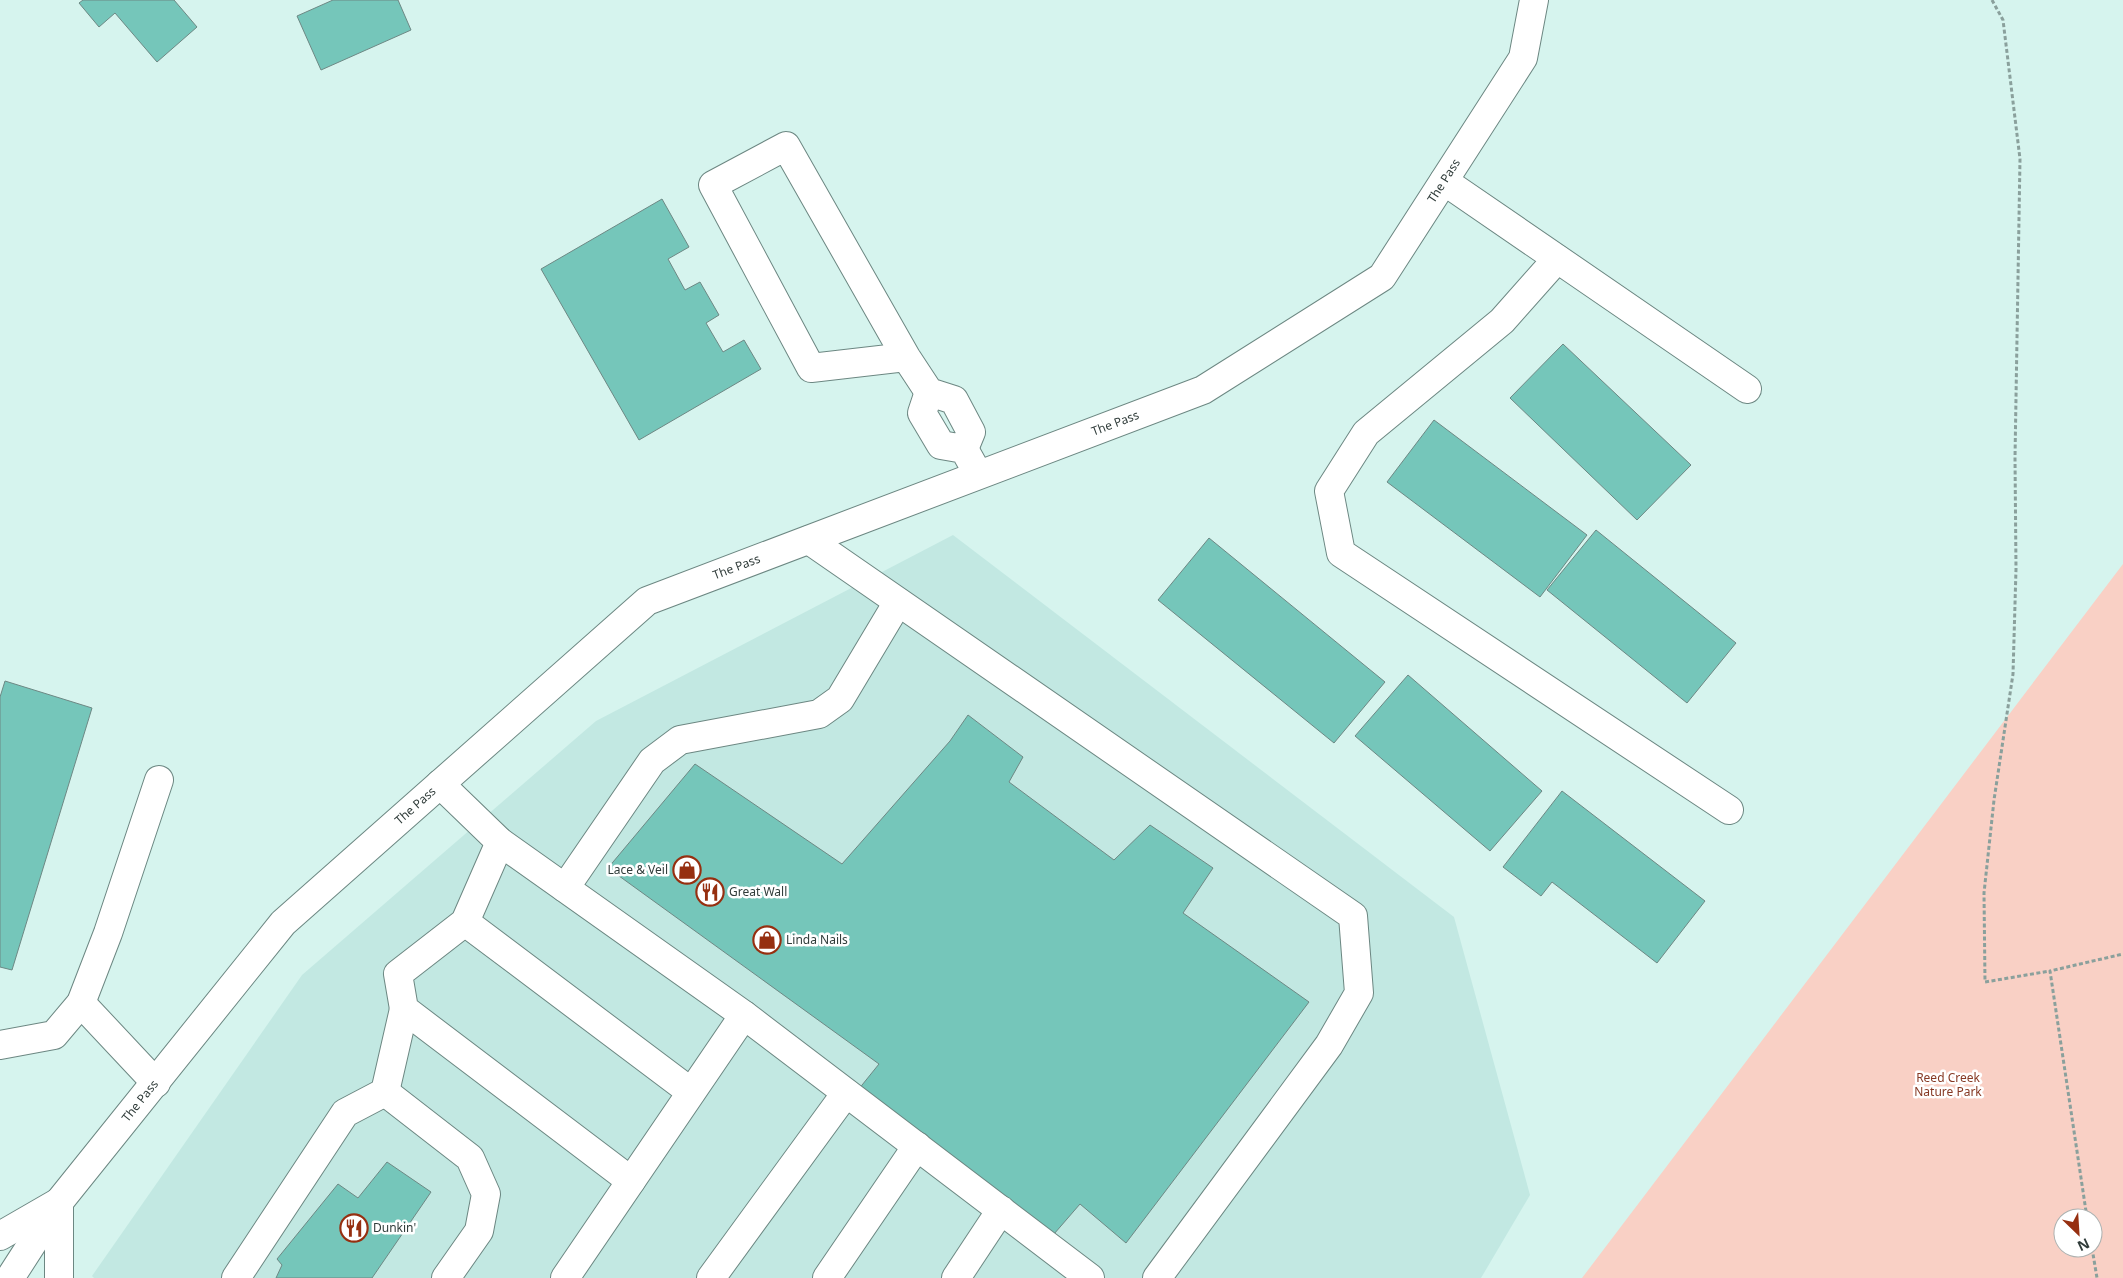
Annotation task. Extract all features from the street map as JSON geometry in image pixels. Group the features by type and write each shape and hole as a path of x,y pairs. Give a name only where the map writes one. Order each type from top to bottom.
{"street":[{"name":"The Pass","path":"10,1278 59,1202 283,923 647,601 1203,390 1382,277 1523,58 1534,0"},
{"path":"906,357 811,368 714,185 786,146 906,357 929,392 954,400 972,432 964,449 979,476"},
{"path":"1444,181 1747,389"},
{"path":"1557,259 1502,321 1366,434 1329,491 1341,553 1729,810"},
{"path":"808,540 1353,916 1359,993 1329,1045 1157,1278"},
{"path":"565,888 652,761 680,740 820,714 840,699 898,602"},
{"path":"0,1045 54,1035 81,1003 108,933 159,780"},
{"path":"440,784 500,842 744,1015 1090,1278"},
{"path":"236,1278 345,1113 385,1092 404,1009 398,974 465,922 500,842"},
{"path":"465,922 691,1092"},
{"path":"81,1003 156,1083"},
{"path":"404,1009 631,1181"},
{"path":"565,1278 744,1015"},
{"path":"385,1092 470,1158 486,1194 479,1231 446,1278"},
{"path":"711,1278 846,1093"},
{"path":"827,1278 917,1146"},
{"path":"0,1236 59,1202 59,1278"},
{"path":"956,1278 1001,1210"}],"path":[{"path":"1992,0 2003,20 2020,159 2013,674 1994,800 1984,893 1985,982 2050,971 2123,954"},
{"path":"2050,971 2086,1208"},
{"path":"2094,1258 2097,1278"}],"shaded area":[{"path":"953,535 1454,917 1530,1195 1481,1278 94,1278 92,1276 302,975 596,721"}],"green space":[{"name":"Reed Creek Nature Park","path":"2123,564 2123,1278 1582,1278"}],"building":[{"path":"83,0 174,0 197,27 157,62 115,13 99,27 79,3"},
{"path":"333,0 398,0 411,30 321,70 297,16"},
{"path":"662,199 689,247 668,259 685,290 700,282 719,315 706,323 723,352 744,340 761,369 639,440 541,269"},
{"path":"1563,344 1691,465 1637,520 1510,398"},
{"path":"1434,420 1587,535 1540,597 1387,482"},
{"path":"1596,530 1736,643 1687,703 1547,590"},
{"path":"1209,538 1385,682 1334,743 1158,600"},
{"path":"1408,675 1542,791 1490,851 1355,736"},
{"path":"5,681 92,708 12,970 0,967 0,697"},
{"path":"968,715 1023,757 1009,782 1114,860 1150,825 1213,868 1183,913 1309,1002 1126,1243 1080,1204 1054,1234 858,1090 879,1064 608,868 695,764 842,864 950,741"},
{"path":"1562,791 1705,901 1657,963 1552,882 1541,896 1503,867"},
{"name":"Dunkin'","path":"387,1162 431,1192 372,1278 276,1278 282,1265 277,1259 338,1184 358,1198"}],"place":[{"name":"Lace & Veil","path":"687,870"},
{"name":"Great Wall","path":"710,892"},
{"name":"Linda Nails","path":"767,940"},
{"name":"Dunkin'","path":"354,1228"}]}
